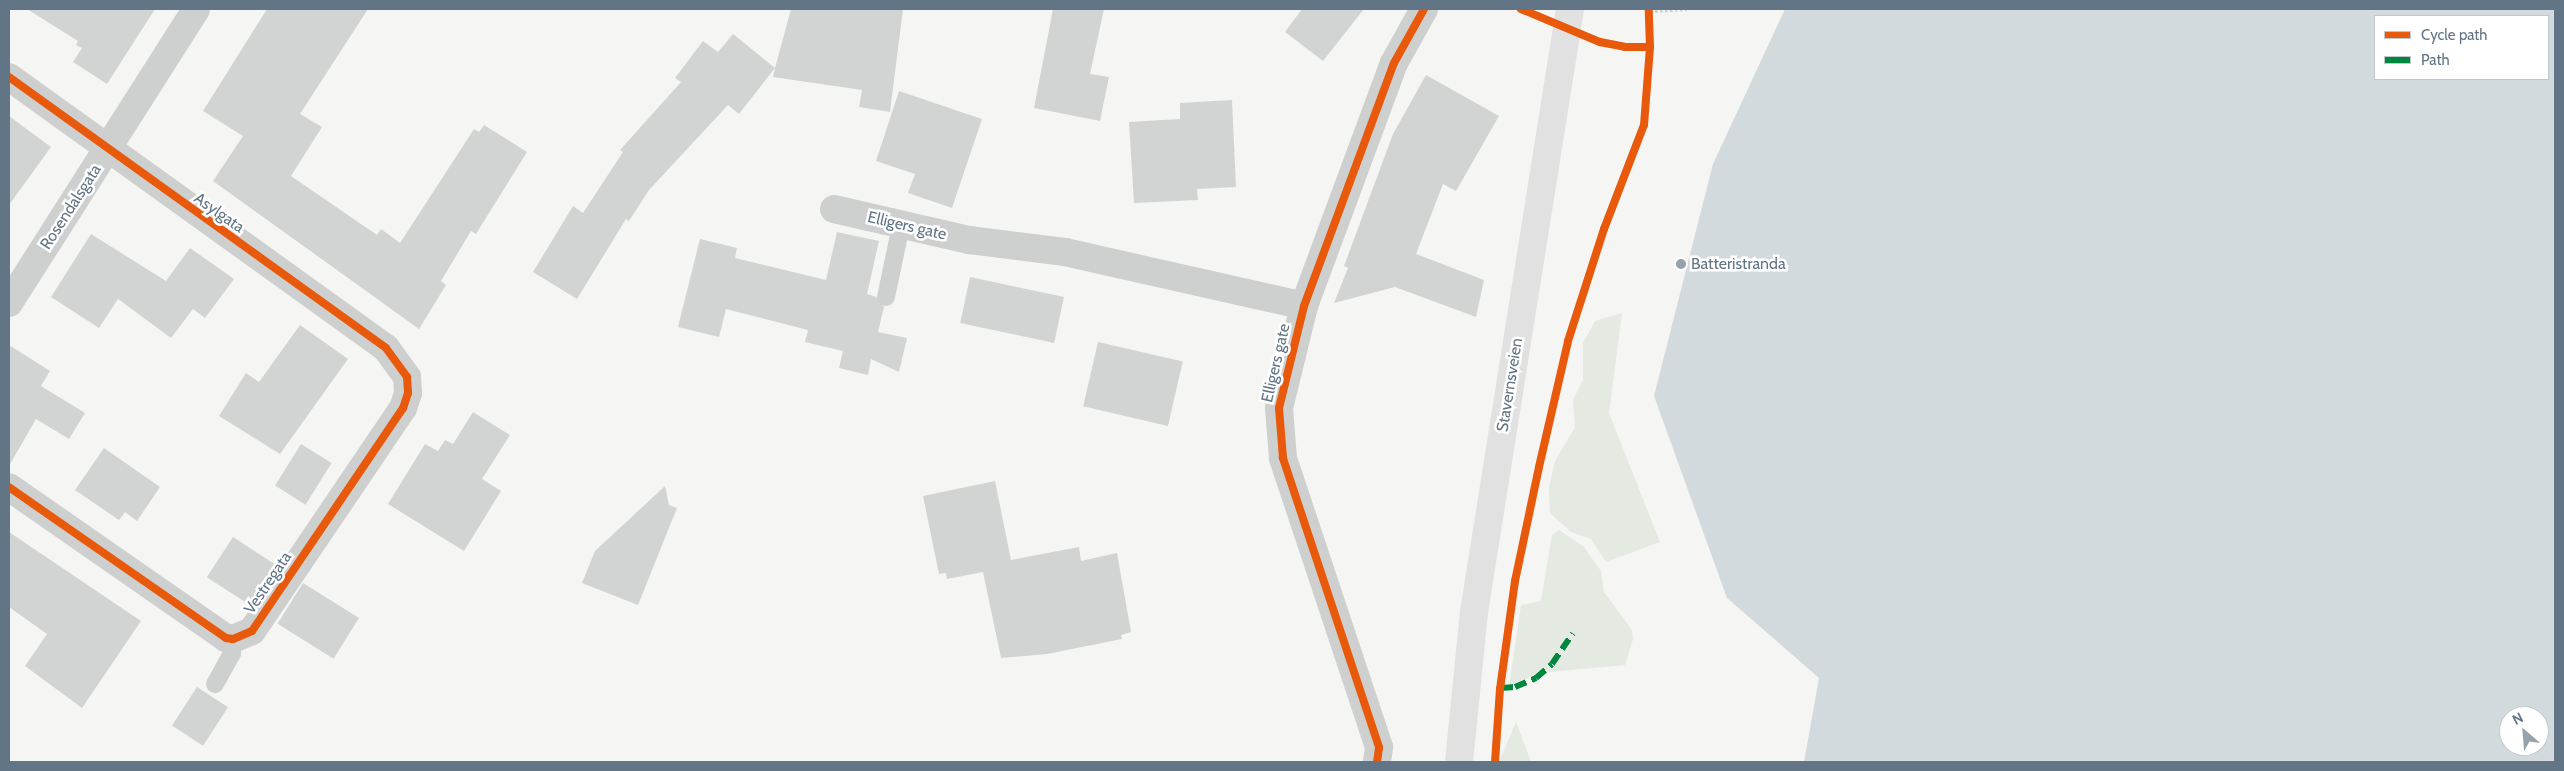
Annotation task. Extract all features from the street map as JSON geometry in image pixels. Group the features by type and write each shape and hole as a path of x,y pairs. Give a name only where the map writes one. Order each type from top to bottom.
{"main road":[{"name":"Stavernsveien","path":"1459,762 1474,612 1570,9"}],"street":[{"name":"Rosendalsgata","path":"9,303 109,150 196,9"},
{"name":"Elligers gate","path":"1377,762 1379,747 1284,458 1279,408 1304,306 1394,62 1424,9"},
{"name":"Asylgata","path":"9,77 386,348 407,377"},
{"name":"Elligers gate","path":"834,209 969,240 1065,252 1304,306"},
{"name":"Vestregata","path":"233,640 252,631 403,408 408,393 407,377"},
{"path":"9,487 226,638 233,640"}],"lane":[{"path":"886,297 901,225"},
{"path":"215,684 232,653 233,640"}],"path":[{"path":"1650,20 1650,10 1689,9"}],"shaded area":[{"path":"1785,9 2555,9 2555,762 1804,762 1819,678 1727,598 1654,396 1713,164"},
{"path":"1622,313 1609,413 1660,542 1606,562 1591,539 1571,532 1550,513 1549,487 1555,461 1575,427 1573,400 1583,380 1583,343 1595,321"},
{"path":"1559,530 1584,547 1601,571 1604,592 1632,630 1633,639 1625,665 1538,673 1509,687 1521,605 1541,601 1552,535"},
{"path":"1516,722 1531,762 1499,762"}],"building":[{"path":"27,9 155,9 107,84 73,62 82,48 76,45 78,41"},
{"path":"267,9 368,9 300,114 322,127 291,176 377,235 381,229 400,243 474,129 479,132 484,125 527,152 476,234 471,231 441,281 446,285 419,329 213,181 243,136 203,111"},
{"path":"791,9 903,9 890,112 859,107 862,90 773,77"},
{"path":"1053,9 1104,9 1090,74 1109,77 1100,121 1034,108"},
{"path":"1302,9 1364,9 1323,61 1285,32"},
{"path":"733,34 775,68 739,114 728,105 649,190 629,221 626,219 577,299 533,272 573,206 583,213 623,152 620,150 681,82 675,78 703,41 718,52"},
{"path":"1426,75 1499,116 1456,191 1443,184 1416,254 1484,280 1476,317 1395,287 1334,303 1348,268 1344,266 1393,134"},
{"path":"899,91 982,119 952,208 908,193 915,174 876,161"},
{"path":"1232,100 1236,187 1197,189 1198,200 1134,203 1129,122 1180,119 1180,103"},
{"path":"9,116 51,147 9,205"},
{"path":"837,232 879,241 867,294 876,297 884,307 878,332 907,338 899,372 871,359 868,375 839,368 843,351 805,342 808,330 726,309 719,337 678,327 700,239 737,248 735,258 826,280"},
{"path":"91,234 166,281 190,248 234,279 205,318 193,309 171,338 118,299 99,328 51,297"},
{"path":"970,277 1064,297 1054,343 960,323"},
{"path":"300,325 348,359 280,454 219,416 246,373 259,382"},
{"path":"1098,342 1183,362 1168,426 1083,406"},
{"path":"9,345 50,371 41,386 85,413 69,439 36,419 9,466"},
{"path":"473,412 510,435 482,479 501,491 464,551 388,504 425,444 438,451 445,440 453,444"},
{"path":"301,444 332,463 306,505 275,486"},
{"path":"104,448 160,487 137,521 125,512 119,520 75,490"},
{"path":"995,481 1011,560 1079,547 1081,561 1117,553 1131,632 1121,635 1122,639 1047,654 1001,658 983,572 947,579 946,573 939,574 923,496"},
{"path":"665,486 669,505 677,508 638,605 582,583 595,551"},
{"path":"9,532 141,621 82,708 25,666 47,634 9,607"},
{"path":"233,537 277,566 251,606 207,577"},
{"path":"303,583 359,618 334,659 278,624"},
{"path":"197,687 228,707 203,746 172,726"}],"marked path":[{"path":"1501,688 1515,687 1536,678 1552,664 1573,633"}],"cycle path":[{"path":"1377,762 1379,747 1283,458 1279,408 1304,306 1394,63 1424,9"},
{"path":"1521,9 1600,42 1625,47 1650,47"},
{"path":"1495,762 1500,689 1515,581 1568,341 1604,229 1644,125 1650,47 1649,9"},
{"path":"9,77 386,348 407,377 408,393 403,408 252,631 233,639 226,638 9,487"}],"place":[{"name":"Batteristranda","path":"1681,264"}]}
